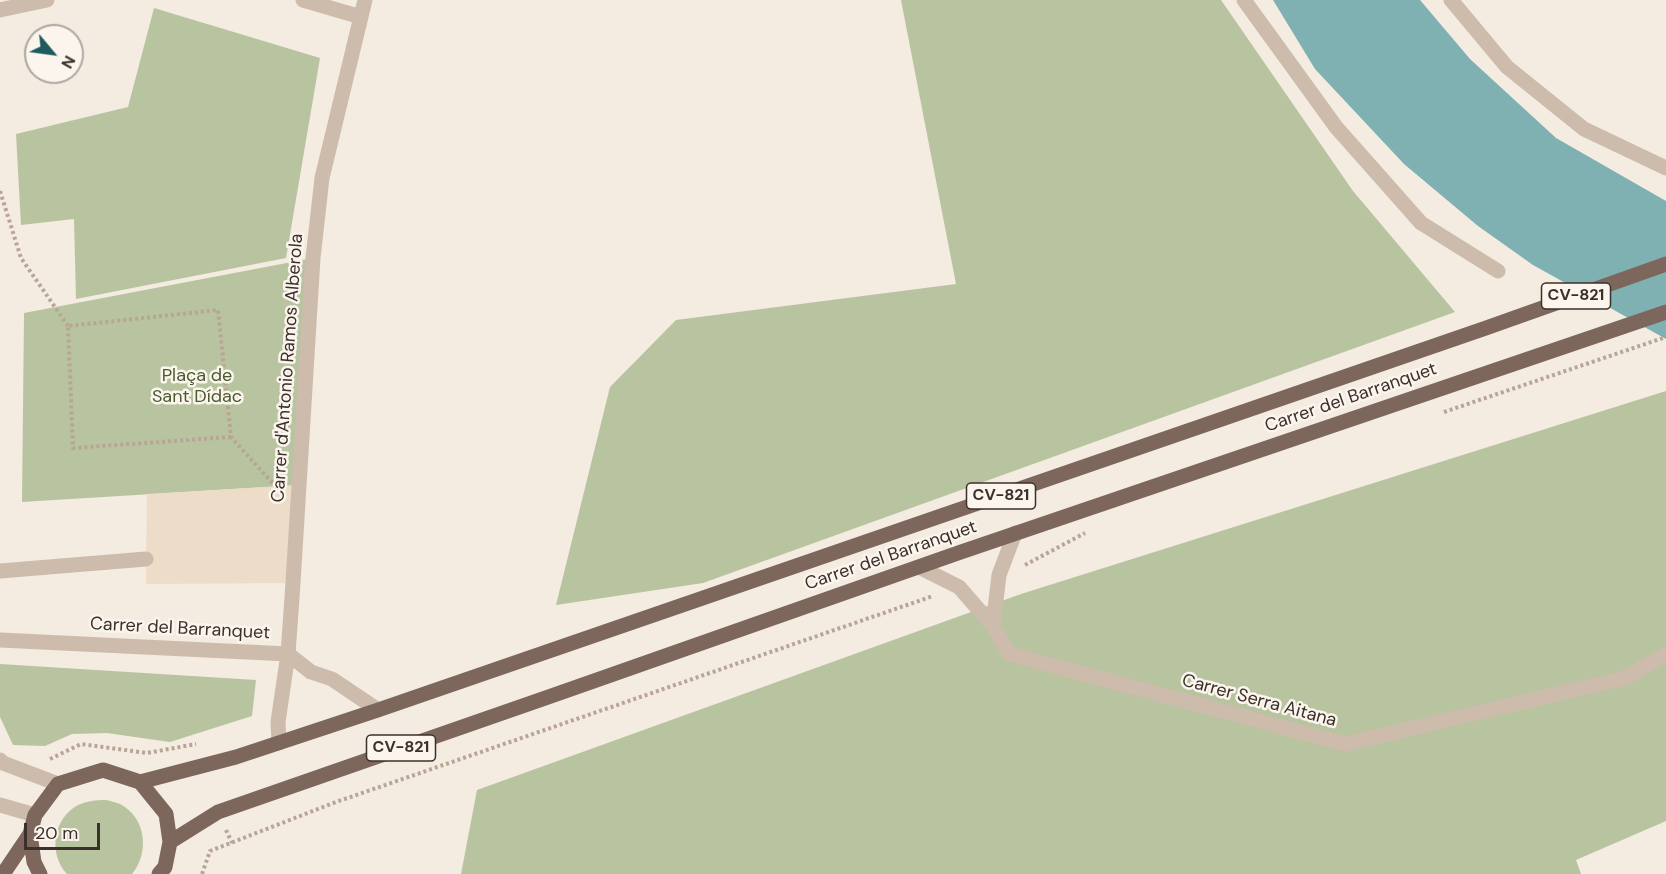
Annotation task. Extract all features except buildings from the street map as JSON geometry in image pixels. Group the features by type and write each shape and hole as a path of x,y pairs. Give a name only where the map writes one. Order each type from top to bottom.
{"main road":[{"name":"Carrer del Barranquet","path":"140,782 236,758 378,710 1666,264"},
{"name":"Carrer del Barranquet","path":"170,842 218,812 1016,533 1666,312"},
{"path":"3,874 30,834 35,814 58,784 103,770 140,782 166,814 170,842 165,867 159,874"},
{"path":"30,834 33,862 40,874"}],"street":[{"path":"0,10 47,0"},
{"path":"303,0 361,17"},
{"name":"Carrer d'Antonio Ramos Alberola","path":"279,743 278,722 288,654 313,258 322,178 365,0"},
{"path":"1244,0 1336,127 1421,223 1498,271"},
{"path":"1451,0 1507,67 1584,129 1666,168"},
{"path":"993,626 999,575 1016,533"},
{"path":"0,571 146,559"},
{"name":"Carrer Serra Aitana","path":"919,567 959,587 993,626 1009,654 1345,744 1625,678 1666,654"},
{"name":"Carrer del Barranquet","path":"0,640 288,654 311,672 332,679 378,710"},
{"path":"0,760 58,784"},
{"path":"0,805 35,814"}],"path":[{"path":"0,191 21,258 68,326 73,448 231,437"},
{"path":"68,326 218,310 231,437 276,486"},
{"path":"1434,415 1666,337"},
{"path":"999,575 1020,568 1090,531"},
{"path":"202,874 210,851 336,802 959,587"}],"green space":[{"path":"901,0 1221,0 1353,191 1455,312 703,583 556,605 610,387 676,320 956,284"},
{"path":"154,8 320,58 286,258 76,299 74,219 21,225 16,134 128,107"},
{"name":"Plaça de Sant Dídac","path":"313,258 299,485 22,502 24,313"},
{"path":"1666,391 1666,821 1576,860 1581,874 461,874 477,790 1021,594"},
{"path":"0,664 256,680 252,716 170,742 107,733 72,734 45,746 13,745 0,717"},
{"path":"106,800 118,803 129,810 140,826 143,846 138,865 132,874 67,874 57,857 56,847 56,837 63,818 78,805"}],"shaded area":[{"path":"299,485 293,583 146,584 147,494"}],"water":[{"path":"1273,0 1420,0 1470,59 1556,138 1666,201 1666,339 1533,265 1478,226 1404,164 1315,69"}]}
